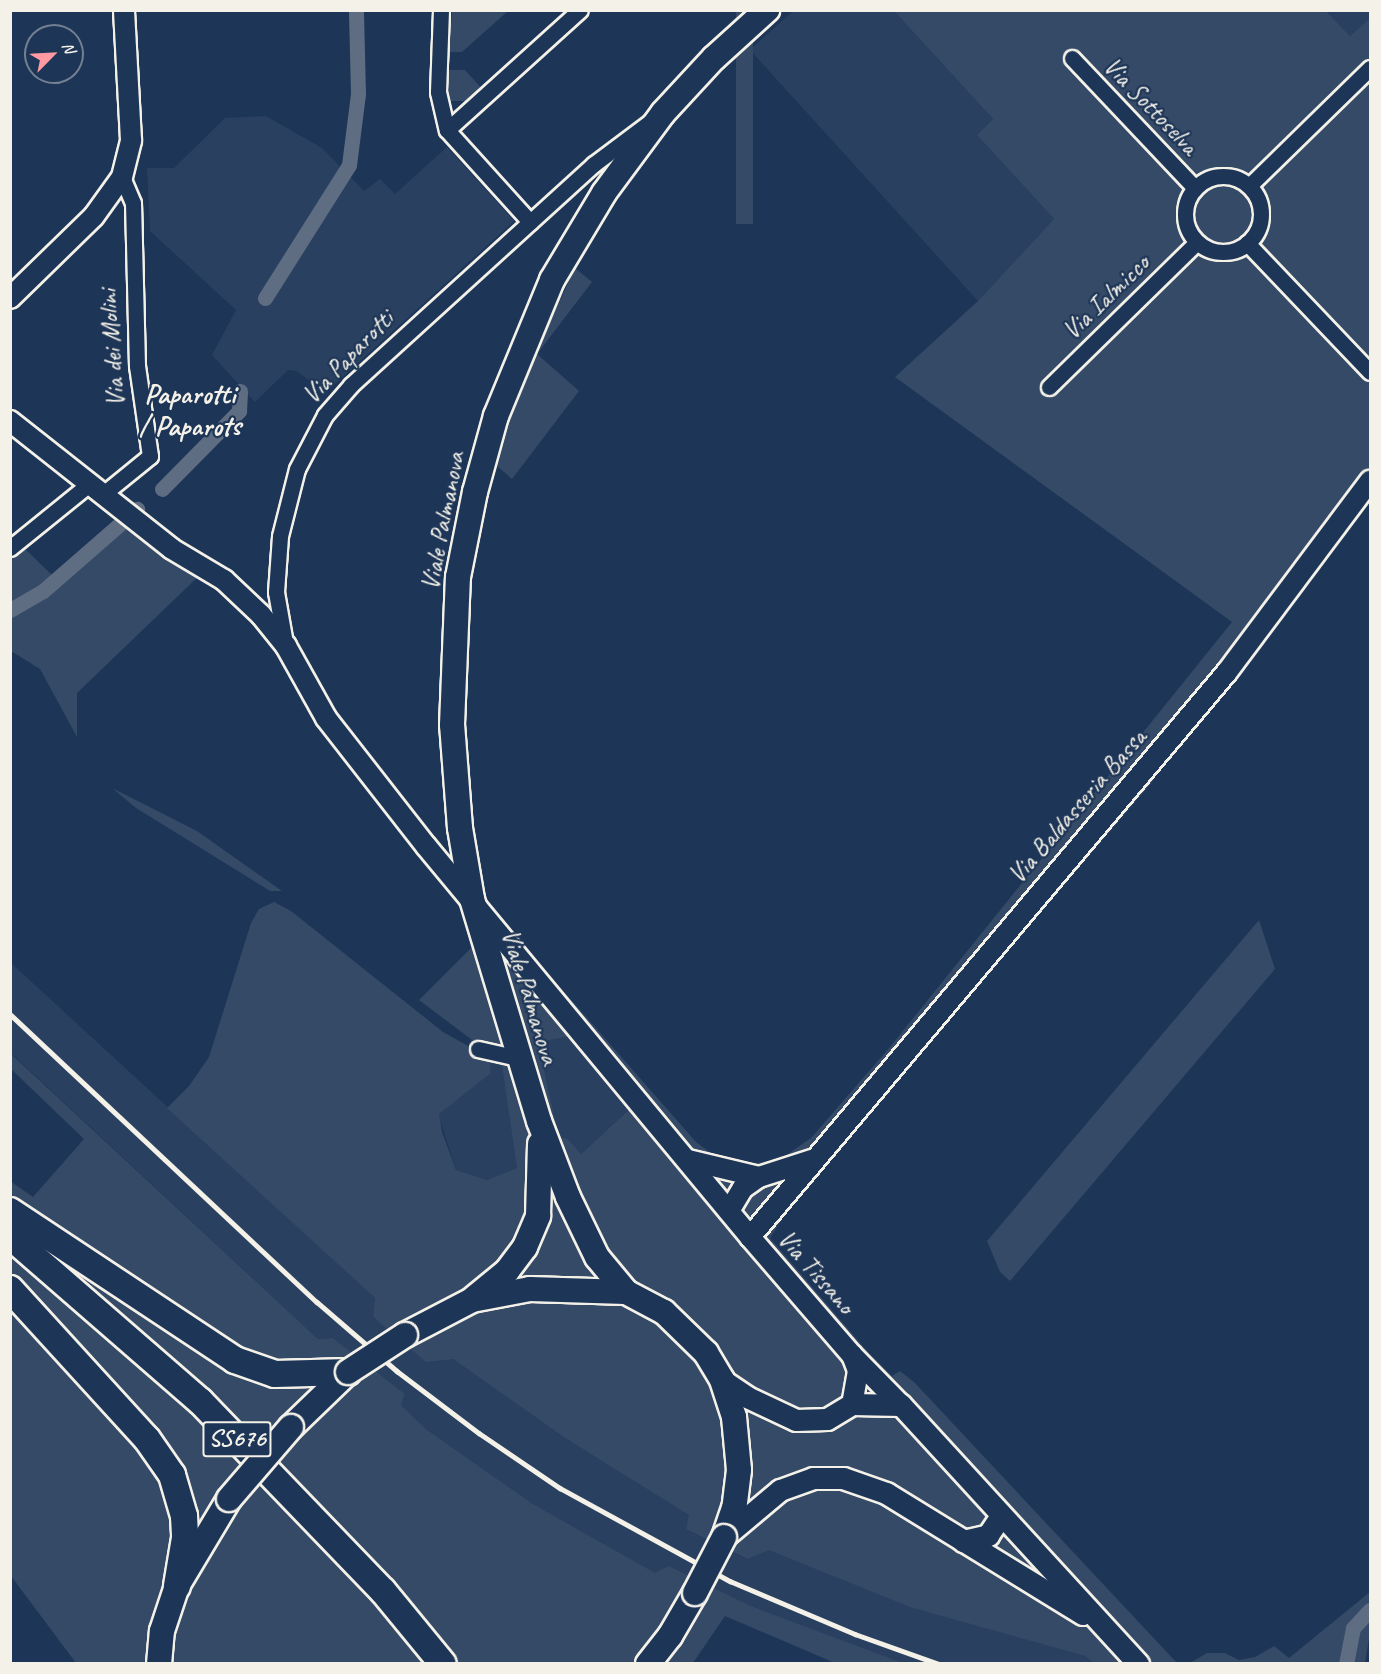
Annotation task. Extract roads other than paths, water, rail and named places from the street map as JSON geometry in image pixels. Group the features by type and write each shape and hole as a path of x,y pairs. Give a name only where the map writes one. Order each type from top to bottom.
{"highway":[{"path":"10,1211 235,1360 275,1374 348,1372"},
{"name":"SS676","path":"10,1236 200,1401 383,1591 443,1664"},
{"name":"SS676","path":"10,1252 276,1491 436,1664"},
{"path":"10,1289 147,1439 172,1475 184,1516 185,1538 177,1587"}],"main road":[{"name":"Viale Palmanova","path":"626,1292 597,1257 582,1230 539,1121 518,1058 472,899 455,776 451,674 458,578 475,492 508,382 552,280 604,193 663,113 714,58 767,10"},
{"name":"Viale Palmanova","path":"472,1300 507,1271 525,1247 538,1216 542,1177 539,1121"},
{"path":"159,1664 162,1631 177,1587 230,1499 291,1427 348,1372 405,1335 472,1300 560,1287 626,1292 683,1329 706,1353 722,1380 734,1417 739,1470 734,1508 724,1537 670,1636 648,1664"},
{"path":"722,1380 747,1397 796,1420 827,1419 852,1404 901,1406"},
{"name":"Via Tissano","path":"901,1406 1138,1664"},
{"path":"724,1537 780,1490 829,1477 886,1493 1106,1628"},
{"path":"963,1541 988,1535 1001,1516"},
{"path":"661,1664 670,1636"}],"street":[{"path":"10,298 94,216 122,177 131,141 124,10"},
{"path":"441,10 438,92 447,130 530,222"},
{"path":"447,130 580,10"},
{"name":"Via Sottoselva","path":"1072,58 1195,188"},
{"path":"1249,186 1371,68"},
{"name":"Via Paparotti","path":"472,899 357,760 326,718 286,646 276,592 280,536 297,469 313,434 351,385 627,136 663,113"},
{"name":"Via dei Molini","path":"96,489 150,456 137,366 133,203 122,177"},
{"path":"1216,177 1239,180 1249,186 1260,208 1260,222 1247,243 1227,252 1206,248 1197,242 1185,221 1185,209 1195,188 1216,177"},
{"name":"Via Ialmicco","path":"1049,387 1197,242"},
{"path":"1247,243 1371,372"},
{"path":"10,420 130,517 242,594 286,646"},
{"name":"Via Baldasseria Bassa","path":"750,1237 1227,672 1371,481"},
{"path":"10,548 96,489"},
{"name":"Via Tissano","path":"472,899 750,1237 852,1355 901,1406"},
{"path":"478,1049 518,1058"},
{"path":"729,1211 743,1188 759,1177 815,1158"},
{"path":"688,1160 759,1177"},
{"path":"852,1355 858,1371 852,1404"}],"waterway":[{"path":"265,298 349,165 358,94 356,10"},
{"path":"162,489 239,411 240,391"},
{"path":"10,610 43,591 137,509"},
{"path":"1346,1664 1353,1628 1370,1610"}],"railway":[{"path":"10,1014 317,1302 397,1371 479,1433 560,1488 730,1581 855,1634 939,1664"}],"district":[{"name":"Paparotti / Paparots","path":"190,410"}]}
